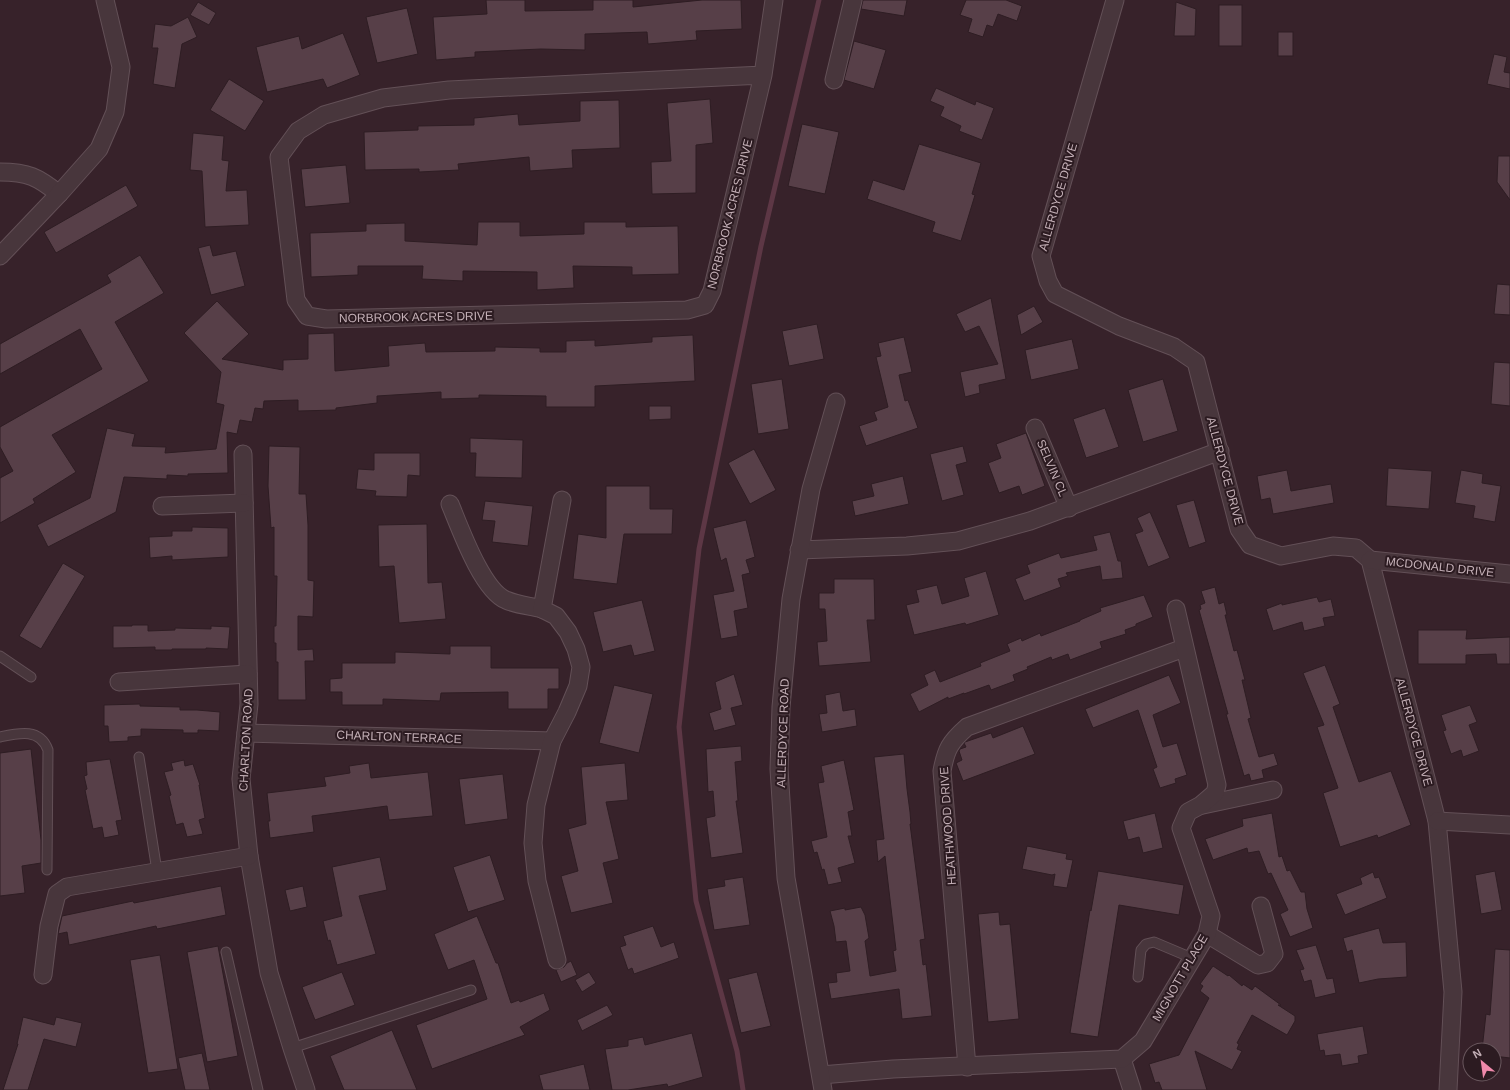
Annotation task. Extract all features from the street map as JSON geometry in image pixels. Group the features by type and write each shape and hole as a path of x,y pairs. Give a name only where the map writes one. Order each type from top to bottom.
{"street":[{"path":"0,256 59,194 99,149 115,112 121,67 105,0"},
{"name":"NORBROOK ACRES DRIVE","path":"763,75 449,90 383,98 324,115 298,131 279,157 296,300 307,316 326,319 687,310 705,305 712,291 763,75 774,0"},
{"path":"834,80 853,0"},
{"name":"ALLERDYCE DRIVE","path":"1115,0 1041,256 1048,281 1055,294 1119,326 1174,347 1196,362 1239,529 1250,545 1281,556 1333,546 1356,548 1370,560 1437,821 1453,992 1448,1090"},
{"path":"0,172 31,175 45,183 59,194"},
{"name":"ALLERDYCE ROAD","path":"822,1083 786,878 779,769 783,683 791,599 811,489 836,402"},
{"name":"SELVIN CL","path":"1035,428 1069,508"},
{"path":"799,550 907,546 958,541 1030,521 1069,508 1220,452"},
{"name":"CHARLTON ROAD","path":"243,454 249,704 241,779 249,856 269,973 306,1090"},
{"path":"542,609 562,500"},
{"path":"162,506 244,503"},
{"path":"450,504 480,572 493,591 505,600 542,609 556,616 568,632 576,649 581,667 578,686 552,742 536,805 533,843 538,881 556,960"},
{"name":"MCDONALD DRIVE","path":"1370,560 1510,574"},
{"name":"MIGNOTT PLACE","path":"1122,1059 1143,1041 1207,934 1211,916 1181,828 1188,812 1201,806 1215,793 1217,785 1176,609"},
{"name":"HEATHWOOD DRIVE","path":"967,1066 942,771 945,754 954,739 967,727 1184,648"},
{"path":"119,682 248,674"},
{"name":"CHARLTON TERRACE","path":"246,733 552,742"},
{"path":"1201,806 1273,790"},
{"path":"1437,821 1510,825"},
{"path":"43,975 49,926 57,894 67,886 249,856"},
{"path":"1207,934 1258,965 1268,963 1274,954 1261,906"},
{"path":"822,1083 893,1069 1122,1059 1132,1090"}],"lane":[{"path":"0,656 31,677"},
{"path":"0,737 21,733 35,736 45,742 48,750 47,870"},
{"path":"139,757 157,871"},
{"path":"1138,977 1141,950 1146,944 1154,942 1192,958"},
{"path":"226,952 258,1090"},
{"path":"292,1048 471,990"}],"building":[{"path":"486,0 525,0 525,11 593,10 593,0 633,0 633,7 702,0 741,0 742,29 696,31 697,40 648,44 647,32 585,34 585,50 541,49 475,52 475,57 436,60 433,17 487,14"},
{"path":"863,0 907,0 904,16 861,9"},
{"path":"966,0 1006,0 1022,6 1017,21 998,14 993,27 987,25 983,37 968,32 972,19 960,15"},
{"path":"198,2 216,13 209,25 190,15"},
{"path":"1176,2 1196,9 1195,36 1174,36"},
{"path":"1219,5 1242,5 1242,46 1219,46"},
{"path":"407,8 418,54 377,63 366,17"},
{"path":"188,17 197,37 182,44 175,88 153,84 158,48 152,48 155,24 171,26"},
{"path":"1278,32 1293,32 1293,56 1278,56"},
{"path":"343,33 360,75 327,88 323,79 267,92 256,47 299,36 302,49"},
{"path":"854,41 886,50 874,89 844,80"},
{"path":"1494,54 1507,57 1504,72 1510,73 1510,89 1487,84"},
{"path":"229,79 264,101 245,131 210,110"},
{"path":"936,88 975,105 976,101 994,108 982,140 959,131 961,126 940,116 944,107 930,101"},
{"path":"710,99 713,143 696,145 696,193 652,194 651,162 671,161 667,103"},
{"path":"619,100 620,148 572,150 573,168 530,171 529,157 458,164 459,170 419,172 419,169 365,170 364,132 418,130 418,126 474,125 474,118 518,114 519,125 580,121 580,101"},
{"path":"802,124 839,132 825,194 788,186"},
{"path":"193,133 224,136 222,160 229,161 226,191 247,190 249,225 205,227 202,171 190,170"},
{"path":"919,144 981,163 972,194 975,195 961,241 932,232 935,222 867,199 873,180 904,190"},
{"path":"1498,156 1510,156 1510,200 1497,182"},
{"path":"346,165 350,203 305,207 301,169"},
{"path":"126,185 138,206 56,253 44,232"},
{"path":"478,222 520,222 520,236 584,234 584,222 626,222 626,227 678,226 679,274 632,275 632,267 573,266 574,288 537,290 537,272 463,271 463,281 422,279 423,266 358,266 358,275 311,277 310,233 366,231 366,224 405,223 405,241 477,245"},
{"path":"210,245 213,256 236,251 245,286 211,295 198,248"},
{"path":"140,255 164,293 115,322 149,381 52,435 76,472 33,499 35,503 0,523 0,478 13,471 0,447 0,427 102,369 80,329 0,374 0,344 111,282 107,275"},
{"path":"1497,284 1510,285 1510,315 1494,314"},
{"path":"991,298 1006,379 979,385 980,393 965,397 960,372 998,364 979,326 965,332 956,314"},
{"path":"217,301 249,334 222,359 283,370 283,360 308,359 308,334 334,333 335,371 389,366 388,346 425,343 426,352 495,351 495,347 540,348 540,352 566,352 566,341 595,340 595,346 652,342 652,337 693,335 695,381 595,386 595,407 546,407 546,396 479,395 479,398 441,399 441,392 377,396 377,403 336,408 336,410 298,411 298,400 264,401 263,409 255,408 252,422 240,420 237,434 227,432 228,473 188,474 188,476 167,475 167,479 124,477 116,512 48,547 37,525 90,498 107,428 135,434 132,446 166,447 165,453 216,449 224,405 216,403 221,372 184,333"},
{"path":"1034,306 1043,322 1021,335 1017,315"},
{"path":"817,324 824,359 789,366 782,331"},
{"path":"904,337 912,372 899,375 905,401 908,400 918,428 866,446 859,426 877,420 874,412 888,407 876,357 881,356 878,343"},
{"path":"1072,339 1079,369 1031,380 1025,350"},
{"path":"1494,362 1510,363 1510,406 1491,404"},
{"path":"782,379 789,429 758,434 751,384"},
{"path":"1163,379 1178,431 1143,442 1128,390"},
{"path":"649,406 671,406 671,419 649,420"},
{"path":"1105,408 1119,447 1086,458 1073,419"},
{"path":"1026,433 1045,486 1022,495 1019,486 999,493 988,463 1001,458 996,444"},
{"path":"470,438 523,440 522,478 475,477 476,453 470,453"},
{"path":"269,446 300,447 299,494 306,494 308,525 308,580 314,581 313,617 298,616 298,650 313,649 314,661 305,661 306,700 278,700 278,662 276,662 276,643 274,643 274,626 276,626 277,576 274,576 274,527 271,528 268,486"},
{"path":"963,446 967,462 956,465 964,495 942,501 930,454"},
{"path":"754,449 776,490 750,504 728,463"},
{"path":"374,453 420,453 420,476 408,475 407,497 375,496 376,491 356,489 358,469 374,470"},
{"path":"1388,468 1432,471 1429,509 1386,506"},
{"path":"1287,470 1291,491 1331,484 1334,503 1273,514 1270,498 1261,500 1257,476"},
{"path":"1461,470 1483,474 1482,483 1501,486 1495,522 1473,518 1475,506 1455,503"},
{"path":"903,476 909,504 855,516 852,501 874,496 871,484"},
{"path":"606,486 650,486 650,509 673,509 672,534 624,534 617,584 573,579 578,534 606,538"},
{"path":"1194,500 1206,542 1189,548 1176,505"},
{"path":"485,501 533,506 528,546 492,542 495,521 482,520"},
{"path":"1150,512 1170,558 1148,567 1135,534 1143,531 1137,518"},
{"path":"746,520 755,557 746,560 750,573 742,575 748,608 734,611 738,636 721,639 713,595 734,591 726,558 721,561 713,528"},
{"path":"427,524 428,583 442,582 446,619 399,623 394,566 379,567 378,525"},
{"path":"192,527 228,528 228,557 172,560 172,556 150,558 149,537 172,536 172,531 192,531"},
{"path":"1110,532 1118,561 1121,561 1123,578 1102,580 1100,566 1066,573 1068,576 1058,579 1061,587 1024,601 1015,579 1030,573 1027,565 1059,553 1061,558 1097,550 1093,536"},
{"path":"63,563 85,576 41,649 19,636"},
{"path":"986,571 999,615 966,625 965,623 914,635 906,605 919,602 916,590 937,585 942,604 969,596 964,578"},
{"path":"834,579 874,579 875,620 867,620 871,662 819,666 817,642 827,641 825,609 819,609 819,593 834,593"},
{"path":"1215,587 1219,604 1224,602 1227,615 1225,615 1234,651 1237,650 1245,680 1242,680 1251,718 1248,719 1259,757 1274,753 1278,765 1262,770 1264,778 1251,781 1249,774 1244,776 1199,610 1201,609 1200,605 1205,603 1201,591"},
{"path":"1144,595 1153,617 1125,630 1126,634 1100,642 1102,648 1070,660 1068,654 1052,660 1051,657 1027,667 1028,669 1013,675 1015,681 991,690 989,685 948,699 948,697 919,712 910,694 928,685 924,675 935,670 940,682 981,666 980,663 1010,651 1007,644 1021,638 1022,641 1040,633 1041,636 1080,621 1101,611 1100,608"},
{"path":"1317,597 1319,602 1331,599 1335,616 1323,618 1325,626 1304,631 1302,622 1273,631 1266,609 1282,603 1282,605"},
{"path":"642,600 655,651 634,656 631,645 603,652 593,612"},
{"path":"148,625 148,631 175,630 175,628 211,629 211,626 230,627 228,649 206,648 155,650 155,647 113,648 113,626"},
{"path":"1418,630 1467,630 1466,639 1510,637 1510,664 1497,664 1496,654 1466,655 1466,664 1418,664"},
{"path":"450,646 491,646 491,668 559,668 559,689 548,689 548,709 508,709 508,692 441,693 440,701 383,699 383,705 342,705 342,692 330,692 330,679 342,678 342,663 395,663 395,652 450,654"},
{"path":"1325,665 1340,704 1333,707 1359,782 1391,771 1411,825 1378,838 1377,835 1340,847 1323,793 1338,788 1317,727 1324,725 1303,673"},
{"path":"734,674 743,705 731,708 736,725 714,731 709,713 721,709 715,682"},
{"path":"1169,675 1181,703 1153,715 1163,747 1177,743 1187,775 1175,779 1176,783 1160,788 1153,769 1157,767 1138,710 1093,728 1085,709"},
{"path":"614,685 653,694 639,753 599,743"},
{"path":"840,692 843,711 855,709 857,726 822,732 819,714 827,713 825,695"},
{"path":"140,704 140,706 180,707 180,710 220,712 219,731 198,730 198,733 183,733 183,730 141,729 141,736 128,737 128,741 109,742 108,726 104,726 104,705"},
{"path":"1470,705 1477,722 1469,725 1479,751 1463,757 1461,750 1451,754 1443,731 1446,730 1441,715"},
{"path":"1023,726 1035,754 963,781 956,763 962,760 959,751 960,749 966,747 965,742 991,733 993,738"},
{"path":"741,746 742,761 735,762 738,801 736,801 743,853 711,858 706,818 715,816 713,791 708,792 706,749"},
{"path":"31,749 41,840 41,863 22,866 25,893 0,896 0,753"},
{"path":"904,754 910,824 925,939 920,940 923,965 926,964 932,1016 902,1019 899,989 831,999 828,983 837,982 836,973 850,971 846,941 836,942 830,911 845,908 845,910 861,907 865,915 869,938 865,941 870,976 896,971 893,951 896,950 885,856 878,862 876,840 884,839 874,757"},
{"path":"110,759 122,820 116,821 119,835 104,838 102,827 93,829 85,790 87,789 84,776 87,775 86,762"},
{"path":"184,760 185,766 193,764 200,785 205,818 199,820 203,834 187,837 183,823 176,825 169,796 171,795 164,772 173,770 171,763"},
{"path":"844,760 854,810 848,812 852,836 848,836 855,863 838,868 842,882 828,885 824,869 822,870 817,852 814,853 811,841 827,837 818,783 824,782 821,766"},
{"path":"369,763 371,778 428,772 433,816 389,820 387,806 312,816 314,832 270,838 267,793 326,786 324,777 350,773 349,766"},
{"path":"625,763 628,800 606,802 619,859 603,863 613,903 571,913 561,876 578,871 568,829 586,824 581,767"},
{"path":"503,774 508,819 465,825 459,779"},
{"path":"1155,813 1163,848 1143,853 1139,837 1128,840 1123,821"},
{"path":"1272,813 1279,857 1282,856 1287,871 1290,870 1301,892 1305,892 1307,909 1313,928 1290,937 1280,914 1288,910 1271,873 1268,874 1259,851 1248,853 1247,848 1213,860 1205,839 1243,826 1242,819"},
{"path":"1027,846 1067,854 1066,859 1073,860 1067,888 1053,886 1055,874 1052,875 1022,869"},
{"path":"490,855 505,900 468,912 453,867"},
{"path":"380,857 387,890 359,896 376,954 337,965 330,940 328,941 323,921 342,916 332,867"},
{"path":"1098,871 1184,885 1179,915 1119,905 1098,1037 1070,1033 1090,910 1091,911"},
{"path":"1495,871 1502,910 1481,914 1475,875"},
{"path":"1373,872 1375,878 1379,877 1387,898 1345,915 1336,894 1362,884 1360,878"},
{"path":"743,877 750,925 714,930 707,889 725,886 724,880"},
{"path":"221,886 226,915 157,929 156,926 69,945 67,932 58,934 62,916 133,901 134,903"},
{"path":"303,886 307,907 290,911 285,890"},
{"path":"999,912 1000,925 1010,924 1019,1019 988,1022 978,914"},
{"path":"477,916 496,963 498,963 511,1003 519,1000 520,1002 544,993 550,1010 520,1027 525,1035 432,1069 416,1025 487,999 474,960 448,970 434,934"},
{"path":"653,926 661,947 674,942 679,958 634,974 632,968 628,970 620,947 626,945 623,936"},
{"path":"1379,928 1383,943 1406,942 1407,977 1378,979 1359,983 1352,950 1347,952 1343,938"},
{"path":"1316,945 1327,979 1333,978 1336,993 1315,998 1311,980 1304,982 1300,970 1304,969 1296,950"},
{"path":"218,946 238,1056 207,1062 187,952"},
{"path":"1495,949 1510,950 1510,1058 1502,1057 1502,1042 1483,1042 1486,1014 1490,1015"},
{"path":"160,955 178,1069 148,1073 130,960"},
{"path":"571,961 577,975 561,982 556,970 564,967"},
{"path":"1213,966 1228,976 1229,975 1242,986 1243,984 1252,990 1255,986 1281,1005 1278,1005 1295,1016 1295,1021 1287,1035 1252,1015 1237,1043 1239,1044 1237,1049 1242,1051 1232,1070 1195,1051 1207,1090 1162,1090 1159,1082 1155,1083 1149,1064 1179,1055 1209,998 1200,991 1203,986 1200,984"},
{"path":"342,972 355,1005 315,1020 302,987"},
{"path":"589,972 596,983 582,992 575,980"},
{"path":"757,972 771,1026 741,1033 728,979"},
{"path":"607,1005 613,1015 582,1031 577,1020"},
{"path":"23,1017 54,1025 56,1017 82,1023 76,1047 44,1039 28,1090 3,1090 18,1044"},
{"path":"1363,1026 1368,1054 1358,1056 1359,1063 1342,1066 1340,1054 1325,1056 1324,1050 1320,1051 1317,1034"},
{"path":"392,1030 417,1090 344,1090 330,1056"},
{"path":"692,1033 703,1077 668,1087 667,1084 628,1090 612,1090 605,1049 628,1046 628,1040 643,1037 645,1045"},
{"path":"202,1053 210,1090 185,1090 178,1058"},
{"path":"584,1064 590,1090 543,1090 539,1075"}],"waterway":[{"path":"743,1090 737,1051 696,901 679,727 699,549 761,246 819,0"}]}
